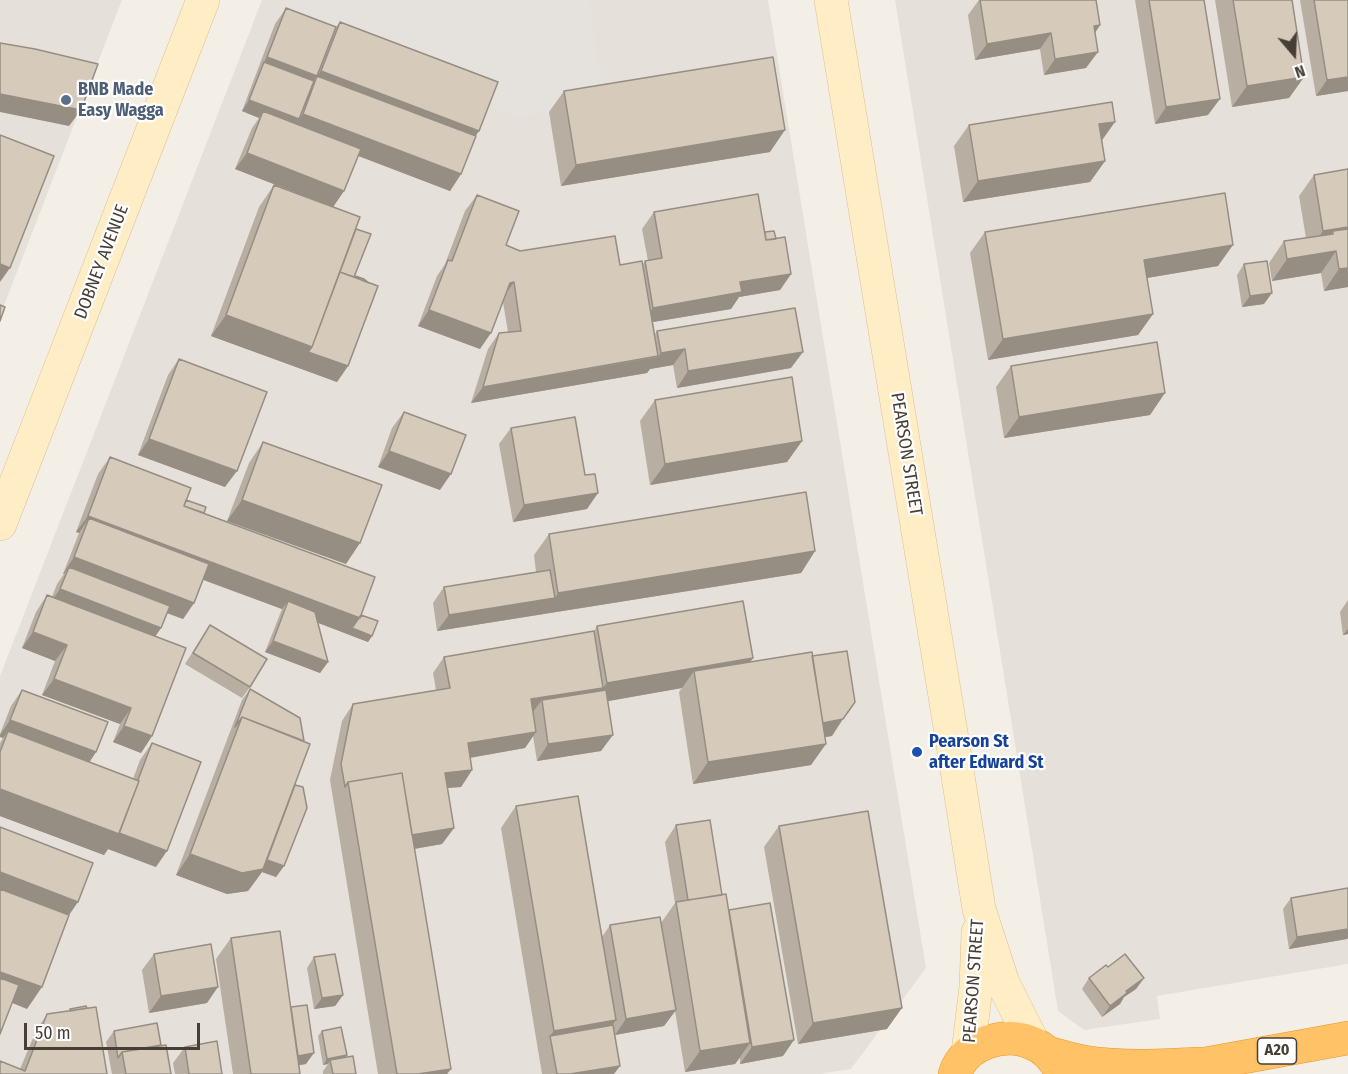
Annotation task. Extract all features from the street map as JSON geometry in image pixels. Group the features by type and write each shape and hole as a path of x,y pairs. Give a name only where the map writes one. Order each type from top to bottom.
{"highway":[{"name":"A20","path":"956,1067 983,1043 999,1039 1017,1038 1048,1057 1119,1065 1191,1069 1348,1038"}],"main road":[{"name":"DOBNEY AVENUE","path":"0,524 203,0"},
{"name":"PEARSON STREET","path":"831,0 979,909 1003,983 1048,1057"},
{"name":"PEARSON STREET","path":"956,1067 976,987 979,909"}],"shaded area":[{"path":"0,0 122,0 0,316"},
{"path":"262,0 768,0 926,968 851,1069 819,1074 0,1074 0,676"},
{"path":"284,0 589,0 604,103 519,117 275,24"},
{"path":"895,0 1348,0 1348,964 1157,996 1160,1019 1084,1030 1058,1011"}],"building":[{"path":"980,0 1096,0 1100,25 1094,26 1098,52 1055,59 1051,33 987,44"},
{"path":"1149,0 1204,0 1220,99 1166,107"},
{"path":"1233,0 1292,0 1304,77 1247,86"},
{"path":"1314,0 1348,0 1348,77 1327,80"},
{"path":"286,8 336,27 317,76 267,57"},
{"path":"340,22 498,82 479,131 321,71"},
{"path":"0,43 98,64 81,110 0,94"},
{"path":"773,57 785,130 576,165 564,91"},
{"path":"264,62 314,81 299,119 249,100"},
{"path":"317,76 476,136 461,174 303,114"},
{"path":"1112,102 1115,122 1099,124 1105,161 978,181 969,125"},
{"path":"263,111 361,149 344,191 247,153"},
{"path":"0,135 54,156 10,268 0,264"},
{"path":"1348,169 1348,227 1323,231 1314,175"},
{"path":"274,185 360,217 312,347 226,315"},
{"path":"1225,193 1233,245 1144,260 1153,314 1003,339 985,232"},
{"path":"758,194 766,240 785,237 791,274 740,282 742,292 653,308 645,261 662,258 654,212"},
{"path":"477,195 519,211 506,245 520,251 615,236 620,265 642,261 658,356 483,387 499,333 521,331 514,282 510,283 491,333 429,310 448,260 452,261"},
{"path":"356,229 371,234 354,277 340,272"},
{"path":"1348,229 1348,268 1339,269 1336,251 1287,259 1284,241 1333,234 1333,231"},
{"path":"774,231 776,239 766,240 765,232"},
{"path":"1267,261 1272,293 1250,296 1244,264"},
{"path":"340,272 378,286 348,366 308,352 312,347"},
{"path":"0,305 5,307 0,321"},
{"path":"795,308 803,352 688,371 685,349 661,353 657,331"},
{"path":"1157,342 1165,393 1019,417 1011,366"},
{"path":"179,359 267,392 237,471 149,439"},
{"path":"792,377 802,441 665,464 655,400"},
{"path":"404,412 466,435 451,474 389,451"},
{"path":"575,417 585,475 595,474 598,493 524,505 511,428"},
{"path":"263,442 382,485 360,543 242,500"},
{"path":"110,457 191,488 184,506 375,577 360,618 88,516"},
{"path":"806,492 815,551 558,593 549,534"},
{"path":"186,500 206,507 204,513 184,506"},
{"path":"89,518 209,564 194,603 74,557"},
{"path":"69,567 170,606 161,628 60,589"},
{"path":"550,570 555,598 449,615 444,587"},
{"path":"47,595 186,648 152,736 124,726 131,708 54,679 67,645 33,632"},
{"path":"288,601 315,612 328,662 273,641"},
{"path":"743,601 753,658 607,683 597,626"},
{"path":"361,615 378,621 372,636 352,628"},
{"path":"210,625 267,659 250,687 193,653"},
{"path":"594,631 603,688 531,699 536,732 468,743 472,770 445,773 454,828 412,835 402,773 348,782 345,787 341,764 353,704 450,688 444,657"},
{"path":"847,651 855,702 843,719 823,723 812,656"},
{"path":"812,652 826,744 708,762 694,671"},
{"path":"250,689 300,718 304,741 242,717 235,727"},
{"path":"22,690 108,722 96,752 10,720"},
{"path":"606,690 613,735 548,744 542,700"},
{"path":"242,717 310,744 263,869 242,873 190,854"},
{"path":"8,731 139,781 119,834 0,789 0,752"},
{"path":"152,743 201,762 167,851 119,833"},
{"path":"402,773 451,1069 418,1074 397,1074 348,782"},
{"path":"295,785 303,787 307,808 284,866 267,860"},
{"path":"578,796 616,1020 554,1031 516,806"},
{"path":"868,811 902,1008 813,1023 779,826"},
{"path":"710,820 722,895 688,900 676,825"},
{"path":"0,827 93,863 78,902 0,872"},
{"path":"1348,888 1348,929 1297,937 1291,898"},
{"path":"0,889 69,915 42,987 0,972"},
{"path":"726,894 750,1043 700,1051 676,902"},
{"path":"770,903 794,1040 752,1047 729,910"},
{"path":"660,917 676,1010 626,1019 610,925"},
{"path":"280,931 300,1074 251,1074 231,938"},
{"path":"211,944 218,987 161,996 154,954"},
{"path":"335,954 343,995 322,998 314,957"},
{"path":"1125,954 1144,978 1110,1006 1089,978"},
{"path":"0,978 19,985 0,1034"},
{"path":"307,1005 314,1053 298,1056 291,1007"},
{"path":"86,1006 87,1008 70,1011 70,1009"},
{"path":"96,1007 107,1074 0,1074 0,1061 25,1071 47,1014"},
{"path":"157,1023 161,1045 122,1052 118,1058 114,1031"},
{"path":"613,1025 620,1066 557,1074 550,1036"},
{"path":"341,1027 347,1055 327,1059 322,1031"},
{"path":"217,1041 222,1074 189,1074 185,1047"},
{"path":"166,1045 171,1074 126,1074 122,1052"},
{"path":"353,1056 356,1074 333,1074 330,1060"}],"place":[{"name":"BNB Made Easy Wagga","path":"66,100"},
{"name":"Pearson St after Edward St","path":"917,752"}]}
